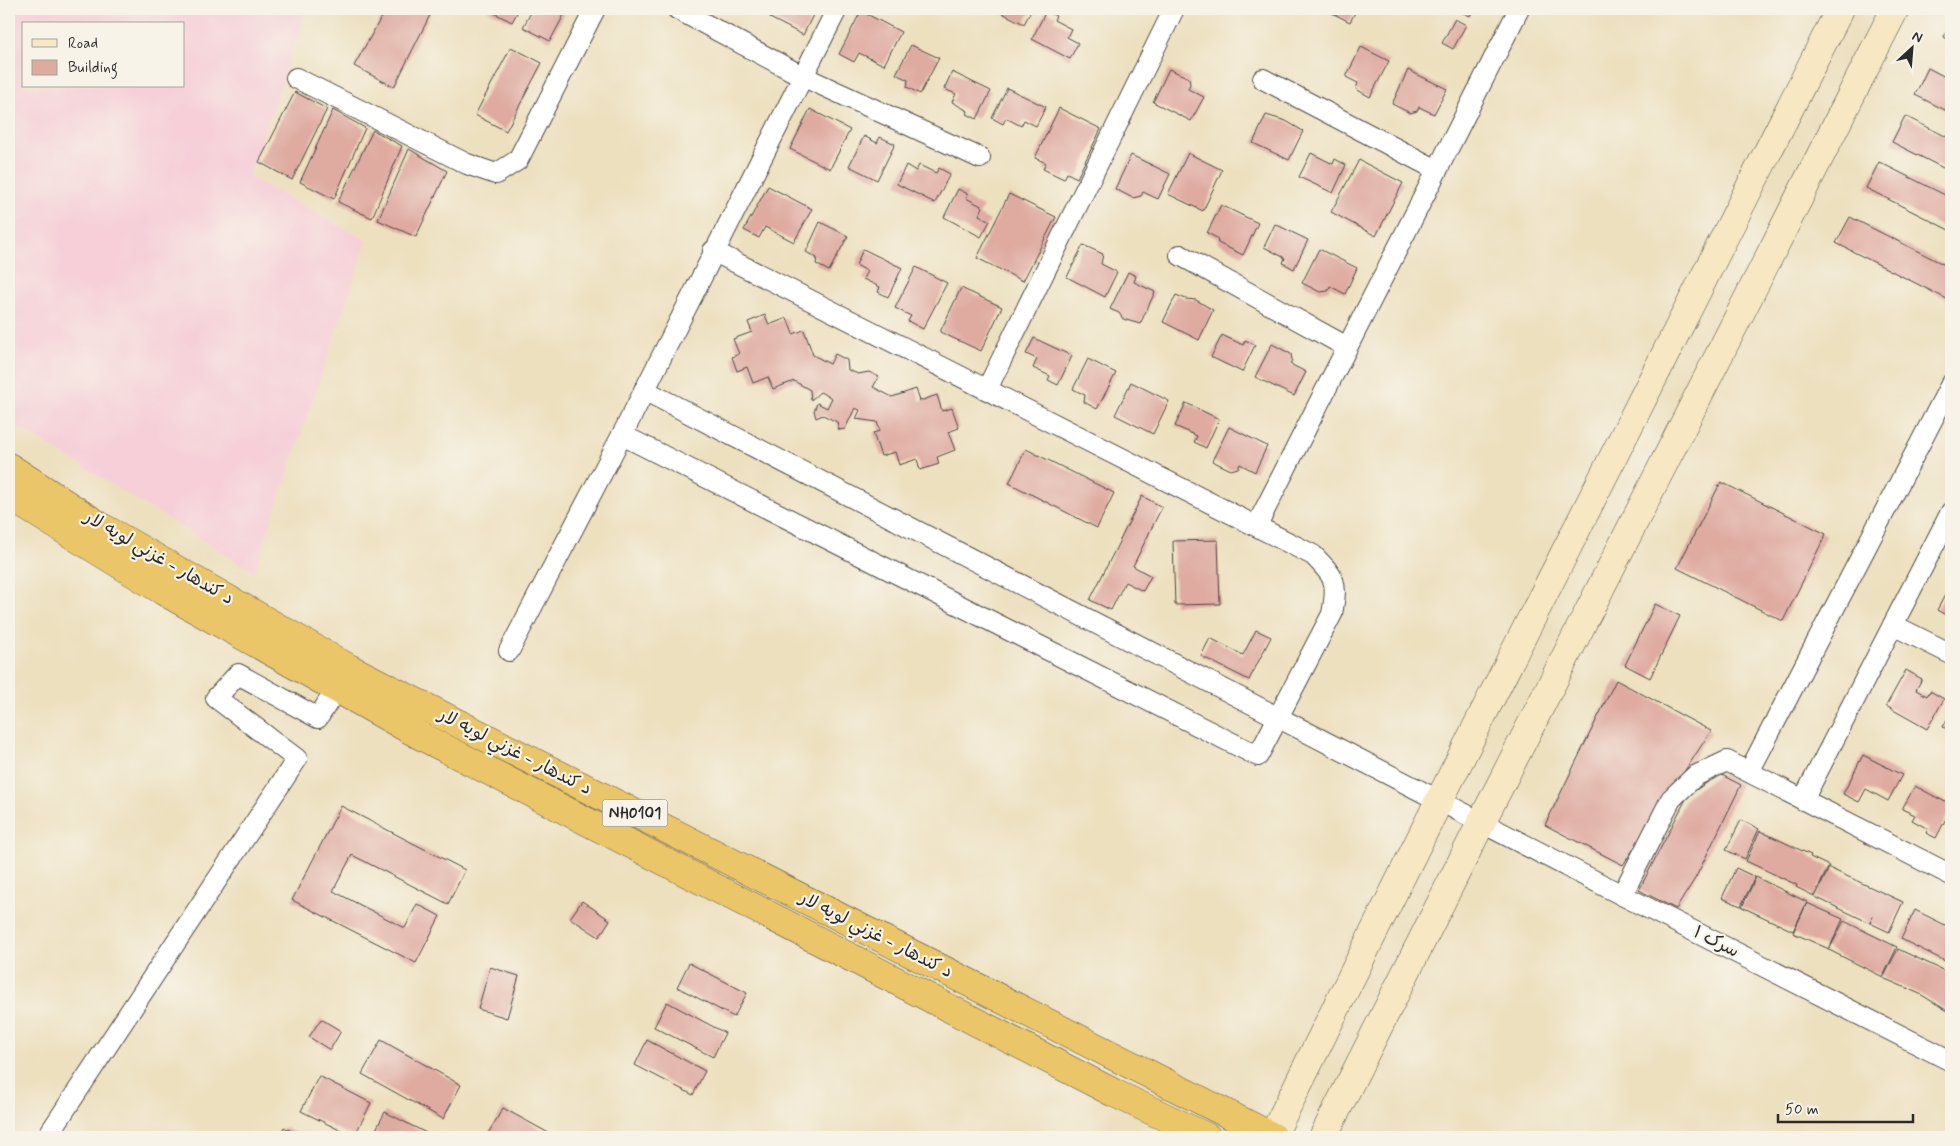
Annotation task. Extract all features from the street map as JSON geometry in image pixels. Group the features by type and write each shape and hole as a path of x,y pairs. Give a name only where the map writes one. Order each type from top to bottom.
{"highway":[{"name":"د کندهار - غزني لويه لار","path":"9,467 343,678 421,736 1061,1066 1207,1137"},
{"name":"د کندهار - غزني لويه لار","path":"9,496 163,591 1272,1137"}],"street":[{"path":"296,78 467,164 496,174 518,160 595,9"},
{"path":"677,9 802,76 980,158"},
{"path":"509,651 622,435 836,9"},
{"path":"987,389 1174,9"},
{"path":"1257,525 1519,9"},
{"path":"1272,1137 1440,799 1840,9"},
{"path":"1323,1137 1896,9"},
{"path":"1262,79 1437,170"},
{"path":"622,435 1258,756 1332,614 1337,588 1327,569 1313,555 713,251"},
{"path":"1180,255 1347,347"},
{"path":"1749,772 1951,384"},
{"name":"سرک ۱","path":"644,390 1622,894 1951,1061"},
{"path":"1803,800 1951,512"},
{"path":"1894,625 1951,654"},
{"path":"47,1137 297,759 216,698 238,674 318,718 343,678"},
{"path":"1622,894 1671,799 1695,776 1727,761 1951,875"}],"shaded area":[{"path":"9,9 307,9 249,177 367,241 254,572 9,421"}],"building":[{"path":"386,9 433,9 394,87 354,66"},
{"path":"486,9 519,9 512,22"},
{"path":"533,9 567,9 550,41 523,27"},
{"path":"775,9 816,9 803,35 770,18"},
{"path":"994,9 1032,9 1024,24"},
{"path":"1324,9 1357,9 1350,22"},
{"path":"1455,9 1474,9 1470,16"},
{"path":"861,11 901,32 884,65 859,53 854,62 839,54"},
{"path":"1046,11 1056,16 1054,20 1071,29 1067,37 1078,43 1070,59 1032,39"},
{"path":"1455,19 1466,25 1453,49 1442,43"},
{"path":"1951,22 1951,41 1944,37"},
{"path":"911,45 939,58 920,94 907,87 908,80 896,74"},
{"path":"511,47 542,63 506,131 475,115"},
{"path":"1361,47 1389,61 1370,97 1356,89 1358,83 1346,77"},
{"path":"1928,68 1951,80 1951,113 1915,95"},
{"path":"1169,69 1189,78 1190,84 1188,89 1204,97 1191,121 1153,102"},
{"path":"1408,70 1447,89 1434,114 1419,107 1417,111 1410,113 1392,104"},
{"path":"952,72 991,91 977,119 967,114 968,111 952,102 956,94 944,89"},
{"path":"1007,88 1046,107 1036,126 1024,120 1021,126 1006,118 1003,124 992,118"},
{"path":"295,92 327,109 292,180 259,162"},
{"path":"1059,108 1101,129 1077,178 1067,173 1064,179 1043,169 1046,163 1035,158"},
{"path":"810,109 850,130 830,169 790,149"},
{"path":"333,110 365,128 334,199 300,182"},
{"path":"1266,115 1286,121 1303,131 1289,160 1253,143"},
{"path":"1905,116 1951,139 1951,172 1892,142"},
{"path":"373,130 402,146 372,218 338,202"},
{"path":"864,136 877,143 880,137 895,144 877,180 849,166"},
{"path":"409,149 447,171 416,237 378,220"},
{"path":"1188,153 1222,170 1203,211 1168,194"},
{"path":"1311,153 1333,164 1335,159 1346,165 1333,193 1299,177"},
{"path":"1131,155 1170,174 1158,199 1143,192 1141,196 1133,198 1115,189"},
{"path":"1359,160 1403,183 1376,236 1331,212"},
{"path":"1879,162 1951,198 1951,231 1866,188"},
{"path":"906,165 916,171 919,165 936,173 939,168 950,174 935,203 897,184"},
{"path":"768,186 812,209 794,242 765,227 759,238 744,230"},
{"path":"958,189 968,194 966,198 983,207 979,215 990,221 981,237 944,217"},
{"path":"1009,194 1056,217 1023,281 977,258"},
{"path":"1221,205 1258,223 1243,255 1218,243 1217,238 1207,233"},
{"path":"1850,217 1951,268 1951,301 1836,243"},
{"path":"820,222 848,236 829,271 816,264 817,258 806,252"},
{"path":"1275,224 1308,240 1294,269 1283,263 1285,258 1264,247"},
{"path":"1083,245 1103,254 1101,264 1117,272 1105,297 1067,277"},
{"path":"863,249 902,268 888,297 878,292 880,287 863,279 867,271 856,265"},
{"path":"1319,249 1357,268 1345,294 1330,286 1328,291 1320,292 1302,283"},
{"path":"916,267 947,283 923,329 908,321 911,316 895,308"},
{"path":"1128,272 1136,276 1134,282 1155,292 1140,324 1123,319 1119,313 1110,309"},
{"path":"961,288 1002,307 981,351 940,332"},
{"path":"1176,295 1196,300 1213,310 1199,340 1163,322"},
{"path":"765,315 769,325 787,318 793,334 804,330 813,355 830,364 835,354 847,360 848,370 858,374 869,372 879,377 873,387 892,397 916,389 920,401 937,395 942,411 952,408 959,428 948,432 955,450 937,457 939,464 920,470 917,459 899,465 895,452 881,456 873,433 880,431 877,422 856,419 860,410 855,408 845,429 839,430 837,422 823,415 816,418 814,411 817,403 827,408 832,398 820,392 811,400 810,390 794,381 773,389 768,377 753,383 747,367 737,371 732,357 739,354 733,339 752,332 748,322"},
{"path":"1222,335 1243,345 1245,340 1255,345 1242,372 1211,357"},
{"path":"1034,338 1072,356 1058,385 1048,380 1050,376 1033,368 1037,359 1026,354"},
{"path":"1272,344 1291,354 1292,360 1290,364 1306,372 1294,396 1255,377"},
{"path":"1088,359 1116,373 1097,409 1084,402 1085,395 1073,389"},
{"path":"1131,382 1169,401 1153,434 1115,415"},
{"path":"1186,403 1219,419 1206,448 1194,442 1197,436 1175,426"},
{"path":"1229,427 1267,446 1255,472 1240,464 1238,468 1231,470 1212,461"},
{"path":"1026,449 1114,493 1097,528 1009,483"},
{"path":"1721,482 1826,534 1783,621 1677,568"},
{"path":"1142,496 1162,507 1133,566 1151,576 1143,591 1125,582 1111,610 1090,600"},
{"path":"1218,540 1220,604 1175,605 1173,541"},
{"path":"1951,578 1951,618 1937,610 1945,595 1948,597 1950,592 1946,588"},
{"path":"1655,604 1680,616 1650,678 1625,665"},
{"path":"1256,630 1271,637 1249,680 1201,656 1210,638 1243,655"},
{"path":"1906,670 1922,679 1916,690 1927,696 1930,691 1944,699 1927,729 1886,706"},
{"path":"1616,680 1711,731 1623,865 1545,825"},
{"path":"1951,712 1951,731 1943,727"},
{"path":"1863,755 1902,775 1888,801 1866,789 1859,802 1843,794"},
{"path":"1720,774 1741,785 1696,877 1676,909 1639,890 1688,795"},
{"path":"1915,786 1951,805 1951,809 1936,838 1926,833 1928,829 1912,820 1915,815 1902,809"},
{"path":"341,806 465,870 448,904 352,855 333,891 405,928 417,904 440,916 416,963 292,900"},
{"path":"1741,820 1759,829 1745,859 1726,850"},
{"path":"1760,831 1811,855 1810,857 1829,866 1814,896 1796,887 1797,885 1746,861"},
{"path":"1736,868 1755,877 1741,906 1722,898"},
{"path":"1829,868 1903,902 1889,932 1815,897"},
{"path":"1756,877 1807,902 1793,931 1742,907"},
{"path":"582,901 610,920 599,937 570,918"},
{"path":"1807,903 1843,919 1829,949 1793,933"},
{"path":"1915,910 1951,928 1951,964 1901,939"},
{"path":"1844,921 1897,947 1883,977 1829,950"},
{"path":"1898,949 1951,974 1951,1013 1920,994 1883,978"},
{"path":"689,963 747,993 734,1017 677,987"},
{"path":"490,967 519,976 507,1018 478,1009"},
{"path":"667,1002 725,1033 713,1057 654,1027"},
{"path":"321,1019 341,1031 330,1050 309,1037"},
{"path":"381,1040 461,1085 443,1119 362,1074"},
{"path":"647,1040 705,1071 693,1095 635,1065"},
{"path":"319,1076 371,1103 354,1137 301,1111"},
{"path":"503,1108 556,1137 486,1137"},
{"path":"385,1112 434,1137 372,1137"},
{"path":"284,1127 303,1137 279,1137"}]}
